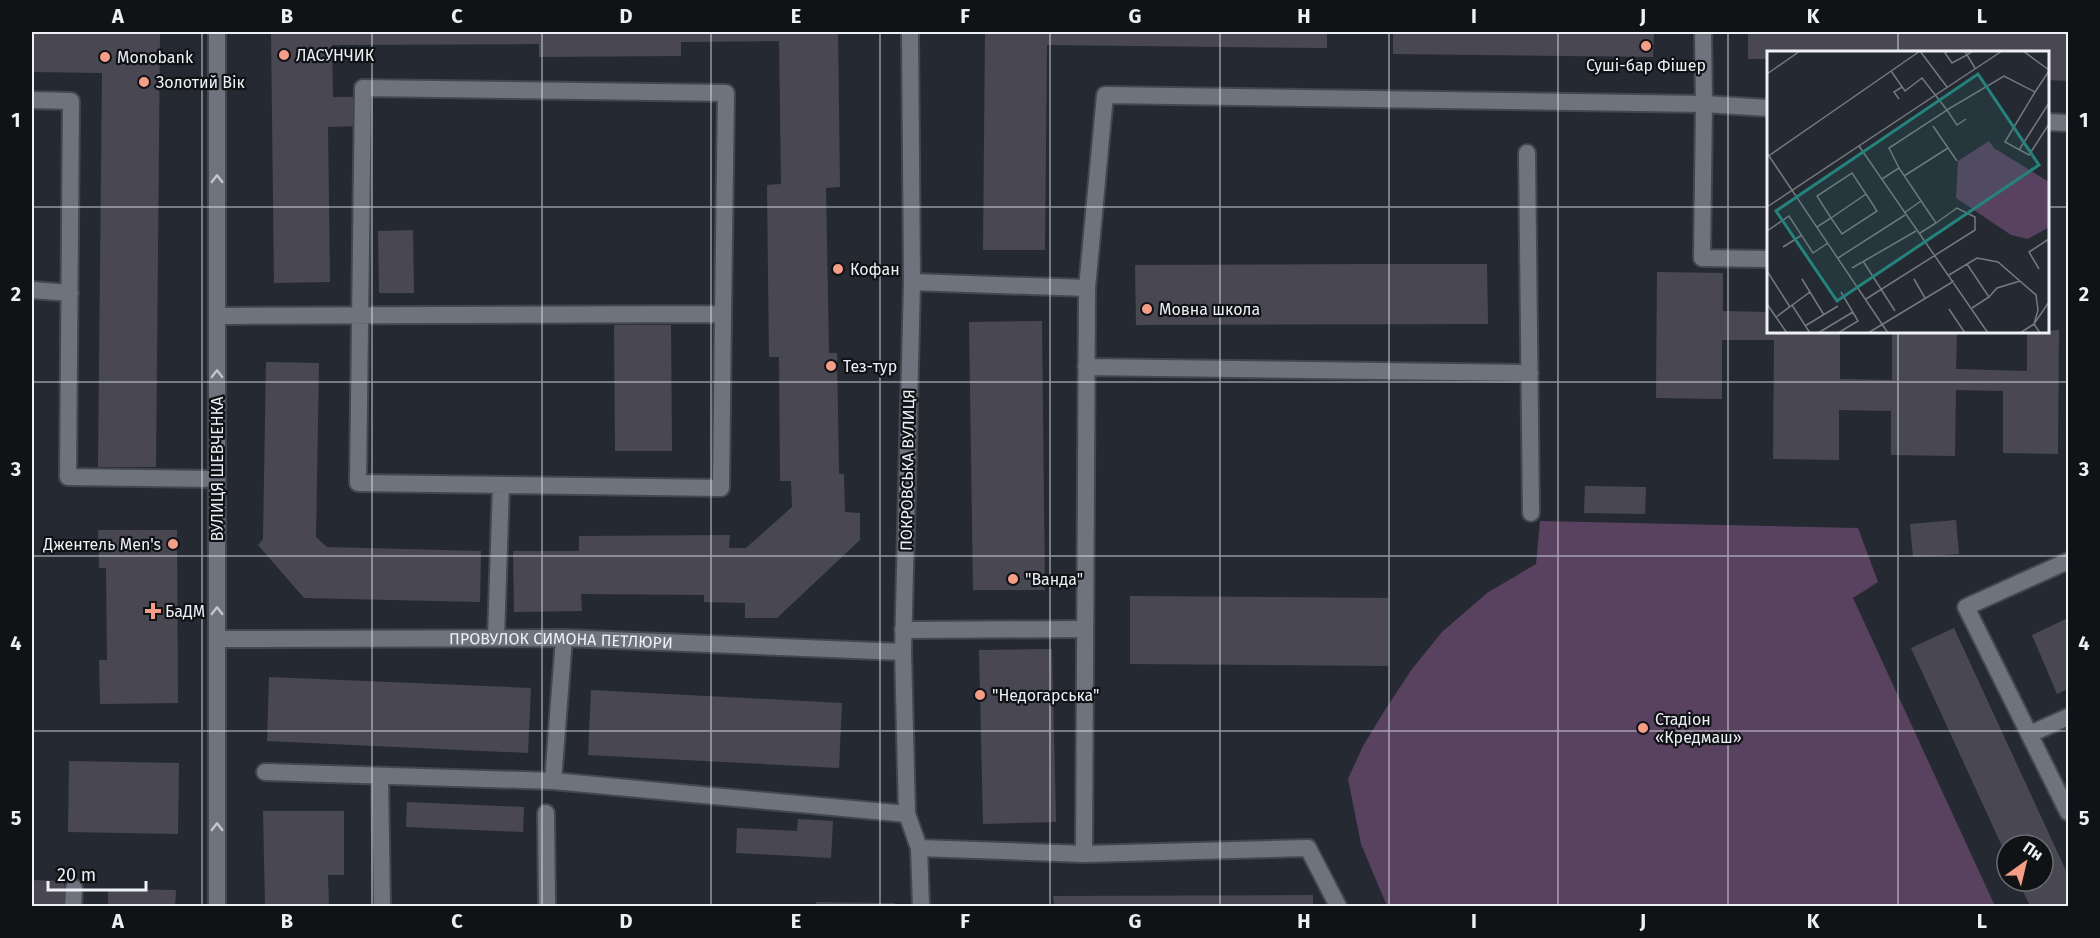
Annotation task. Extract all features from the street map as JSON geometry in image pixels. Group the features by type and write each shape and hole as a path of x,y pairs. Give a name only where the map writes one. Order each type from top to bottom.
{"street":[{"name":"ВУЛИЦЯ ШЕВЧЕНКА","path":"217,32 217,906"},
{"name":"ПОКРОВСЬКА ВУЛИЦЯ","path":"910,32 912,282 903,652 907,814 919,848 921,906"},
{"path":"1703,32 1702,258 1767,259"},
{"path":"363,88 726,93 723,314 721,488 358,483 363,88"},
{"path":"1084,854 1087,288 1105,95 1704,104 1767,108"},
{"path":"32,100 71,100 68,477 217,478"},
{"path":"2049,122 2068,123"},
{"path":"1527,153 1532,513"},
{"path":"912,282 1087,288"},
{"path":"32,290 70,293"},
{"path":"217,316 723,314"},
{"path":"1086,367 1530,373"},
{"path":"496,638 501,485"},
{"path":"2068,561 1966,607 2068,812"},
{"path":"903,630 1085,629"},
{"path":"553,781 564,638"},
{"name":"ПРОВУЛОК СИМОНА ПЕТЛЮРИ","path":"217,639 564,638 903,652"},
{"path":"2030,734 2068,717"},
{"path":"265,772 553,781 907,814"},
{"path":"380,777 382,906"},
{"path":"546,813 548,906"},
{"path":"919,848 1084,854 1308,848 1338,906"},
{"path":"73,906 74,888"}],"shaded area":[{"name":"Стадіон «Кредмаш»","path":"1540,521 1858,528 1878,582 1853,598 1995,906 1387,906 1361,844 1348,779 1363,746 1385,710 1412,669 1442,632 1487,593 1536,564"}],"building":[{"path":"32,32 160,32 156,467 98,467 102,73 32,72"},
{"path":"271,32 838,32 840,187 826,188 829,353 837,353 839,474 844,474 845,512 860,513 860,540 777,618 745,618 745,603 704,602 704,595 581,594 582,611 514,612 513,551 579,551 579,536 730,535 729,548 746,548 792,507 791,481 780,481 779,357 769,357 767,185 781,184 779,41 681,42 681,56 539,57 539,44 332,45 333,97 358,97 358,126 328,127 330,282 274,283"},
{"path":"985,32 1327,32 1327,48 1047,45 1045,250 983,250"},
{"path":"1393,32 1654,32 1653,57 1393,54"},
{"path":"1748,32 2068,32 2068,81 2049,80 2049,51 1767,51 1767,59 1748,59"},
{"path":"413,230 414,293 379,293 378,231"},
{"path":"1487,264 1488,324 1136,325 1135,265"},
{"path":"1657,272 1723,273 1723,311 1767,312 1767,333 1840,333 1840,379 1892,380 1892,333 1957,333 1956,369 2027,371 2027,333 2049,333 2049,331 2059,330 2058,454 2003,453 2003,391 1956,390 1955,456 1891,455 1891,411 1839,410 1839,460 1773,459 1774,340 1722,340 1722,399 1656,398"},
{"path":"1042,321 1045,590 973,590 969,322"},
{"path":"614,325 671,325 672,451 615,451"},
{"path":"266,362 319,363 316,537 327,547 481,551 480,602 304,598 258,545 263,539"},
{"path":"1585,486 1646,487 1645,514 1584,513"},
{"path":"1956,520 1959,554 1913,557 1910,524"},
{"path":"98,530 177,530 178,703 100,704 99,660 107,660 106,568 99,568"},
{"path":"1130,596 1388,598 1388,666 1130,664"},
{"path":"2068,618 2068,689 2057,694 2032,635"},
{"path":"1954,628 2049,833 1996,833 1911,648"},
{"path":"1052,649 1056,822 983,824 979,650"},
{"path":"269,677 531,688 528,753 267,741"},
{"path":"591,690 842,703 839,768 588,755"},
{"path":"69,761 179,763 178,834 68,832"},
{"path":"407,802 524,807 523,832 406,827"},
{"path":"263,811 344,811 344,875 328,875 329,906 265,906"},
{"path":"798,819 833,821 831,858 736,853 737,828 797,831"},
{"path":"2055,847 2068,875 2068,906 2030,906 2024,893 2055,893"},
{"path":"32,880 64,881 64,906 32,906"},
{"path":"108,889 176,890 175,906 108,906"},
{"path":"1313,895 1313,906 1054,906 1053,896"},
{"path":"816,902 895,903 895,906 816,906"}],"place":[{"name":"Суші-бар Фішер","path":"1646,46"},
{"name":"ЛАСУНЧИК","path":"284,55"},
{"name":"Monobank","path":"105,57"},
{"name":"Золотий Вік","path":"144,82"},
{"name":"Кофан","path":"838,269"},
{"name":"Мовна школа","path":"1147,309"},
{"name":"Тез-тур","path":"831,366"},
{"name":"Джентель Men's","path":"173,544"},
{"name":"\"Ванда\"","path":"1013,579"},
{"name":"БаДМ","path":"153,611"},
{"name":"\"Недогарська\"","path":"980,695"},
{"name":"Стадіон «Кредмаш»","path":"1643,728"}]}
